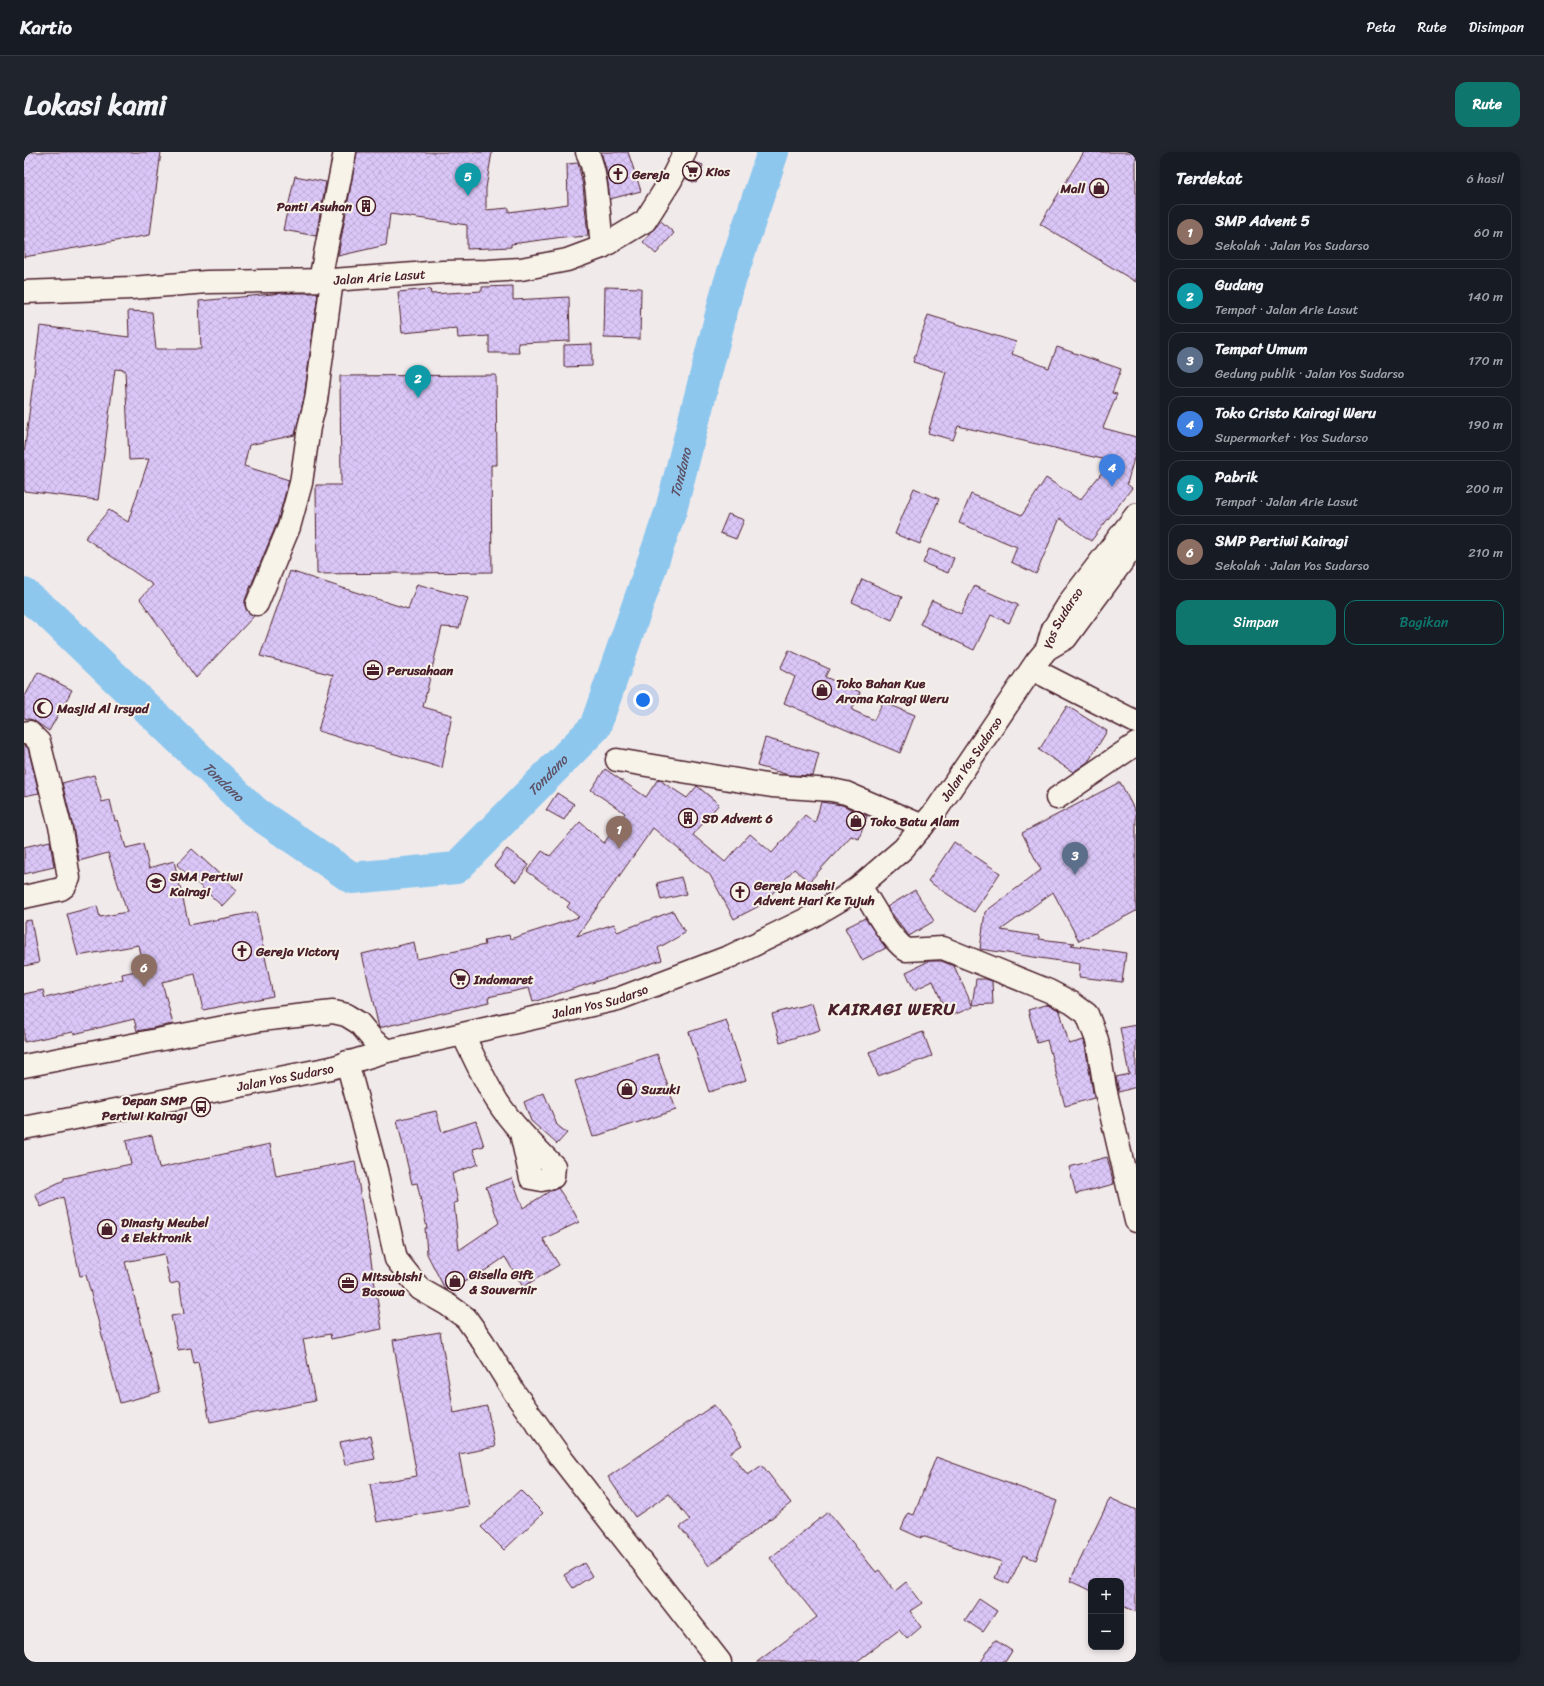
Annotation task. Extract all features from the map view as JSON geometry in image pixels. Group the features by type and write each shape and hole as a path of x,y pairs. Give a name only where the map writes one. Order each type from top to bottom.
{"main road":[{"path":"257,604 289,527 301,483 309,427 317,392 326,280 345,152"},
{"path":"587,152 591,159 602,246"},
{"name":"Jalan Arie Lasut","path":"24,292 131,288 207,282 326,280 443,272 522,269 567,260 602,246 645,220 672,180 686,152"},
{"name":"Yos Sudarso","path":"1047,649 1053,629 1071,600 1136,515"},
{"name":"Yos Sudarso","path":"1047,649 1066,638 1136,543"},
{"name":"Jalan Yos Sudarso","path":"24,1128 332,1068 347,1062 387,1051 618,999 731,956 811,916 860,886 903,849 937,809 1047,649"},
{"path":"1032,669 1136,722"},
{"path":"24,732 29,732 39,742 61,830 69,878 65,886 61,889 24,897"},
{"path":"1057,798 1136,744"},
{"path":"617,760 772,786 832,790 854,796 923,826"},
{"path":"860,886 890,933 906,950 943,948 1072,1002 1087,1014 1097,1040 1105,1088 1136,1221"},
{"path":"24,1066 260,1020 333,1012 346,1015 359,1023 374,1041 387,1051"},
{"path":"463,1035 482,1075 498,1102 521,1133"},
{"path":"347,1062 376,1170 396,1259 420,1289 448,1305 466,1318 483,1342 514,1392 561,1458 720,1662"}],"building":[{"path":"24,152 161,152 150,235 24,257"},
{"path":"357,152 492,152 486,188 486,210 509,208 509,212 568,204 567,164 578,163 583,186 588,236 563,237 511,244 511,247 467,249 467,225 390,214 386,245 338,256"},
{"name":"Gereja","path":"601,152 628,152 641,191 610,199 606,169"},
{"name":"Mall","path":"1084,152 1136,152 1136,282 1040,224"},
{"name":"Kios","path":"694,162 703,165 696,183 686,179"},
{"path":"295,176 326,182 316,236 283,230"},
{"path":"661,221 674,233 656,254 643,242"},
{"path":"513,286 513,300 569,297 570,341 518,343 519,353 489,353 489,336 458,338 457,328 402,333 398,292 430,289 431,294 482,291 482,287"},
{"path":"605,287 641,288 640,339 604,338"},
{"path":"283,293 318,293 304,398 295,435 249,445 244,466 289,480 277,523 245,600 247,611 254,616 196,678 140,599 153,585 85,538 109,510 128,522 149,459 129,460 125,370 115,369 98,500 24,491 24,454 40,326 129,337 128,311 152,312 156,349 201,349 199,301"},
{"path":"928,315 1016,342 1012,354 1049,368 1057,347 1121,369 1112,393 1117,394 1103,428 1136,437 1136,451 1127,484 1132,488 1091,541 1060,518 1036,574 1011,562 1017,547 959,523 971,494 1022,515 1046,478 1080,500 1111,461 958,426 953,440 928,433 946,372 913,362"},
{"path":"592,344 592,366 564,367 564,345"},
{"path":"496,375 497,465 491,465 492,572 317,574 316,485 341,485 340,376"},
{"path":"914,488 939,499 920,544 895,534"},
{"path":"728,514 744,520 736,539 720,533"},
{"path":"929,549 954,558 948,573 923,563"},
{"name":"Perusahaan","path":"290,571 408,609 417,584 468,598 459,628 442,627 423,707 452,715 442,768 318,731 333,675 260,656"},
{"path":"862,579 902,597 892,620 852,602"},
{"path":"974,586 1018,605 1009,623 991,615 974,650 920,624 932,600 961,614"},
{"name":"Toko Bahan Kue Aroma Kairagi Weru","path":"789,650 829,669 825,677 860,692 852,710 874,720 883,702 915,715 900,753 784,703 795,677 780,669"},
{"name":"Masjid Al Irsyad","path":"38,672 72,690 49,731 33,720 24,718 24,698"},
{"path":"1067,706 1107,731 1088,762 1073,772 1039,750"},
{"path":"765,738 819,753 813,776 789,775 757,766"},
{"path":"24,745 28,748 39,793 24,796"},
{"path":"605,769 646,797 658,779 687,798 697,786 719,804 693,835 725,862 750,834 772,853 805,815 815,823 821,802 842,805 867,816 859,839 851,836 809,882 794,869 763,904 734,919 710,875 653,828 577,936 614,924 617,932 673,911 685,933 658,948 662,960 533,1002 529,988 488,997 489,1002 379,1028 362,954 414,942 417,959 485,945 484,940 509,935 510,939 579,917 567,907 570,903 527,871 542,851 550,856 580,822 604,843 625,813 591,790"},
{"path":"94,775 102,802 110,800 115,821 118,820 126,848 143,844 149,868 174,861 189,925 256,912 273,996 203,1010 195,974 162,982 173,1024 137,1031 134,1019 74,1034 73,1032 24,1042 24,994 43,990 45,998 123,979 122,974 144,969 139,945 78,956 67,914 97,906 100,917 127,912 108,853 79,861 73,827 62,783"},
{"path":"1120,782 1136,813 1136,911 1079,941 1053,892 1001,930 1039,936 1039,939 1075,943 1071,945 1126,953 1122,982 1079,977 1080,964 980,949 985,912 1041,870 1022,833"},
{"path":"557,793 574,804 564,820 546,810"},
{"path":"50,841 54,867 24,874 24,847"},
{"path":"954,842 1000,873 974,912 928,881"},
{"path":"192,849 237,890 222,906 177,865"},
{"path":"507,849 529,865 516,882 494,866"},
{"path":"681,877 686,894 661,900 657,883"},
{"path":"915,890 934,921 909,936 887,907"},
{"path":"865,918 886,948 862,960 845,928"},
{"path":"31,920 39,963 24,966 24,921"},
{"path":"929,961 941,961 954,966 973,1007 948,1017 933,981 914,990 906,972"},
{"path":"976,979 986,979 992,981 993,1004 972,1005"},
{"path":"812,1003 820,1030 780,1042 772,1014"},
{"path":"1048,1004 1060,1011 1069,1044 1084,1040 1094,1098 1065,1106 1047,1040 1037,1043 1028,1010"},
{"path":"726,1020 746,1080 709,1092 689,1032"},
{"path":"1136,1025 1136,1087 1119,1092 1116,1077 1129,1074 1120,1028"},
{"path":"923,1032 932,1056 878,1076 869,1052"},
{"path":"657,1054 676,1110 593,1137 575,1081"},
{"path":"544,1093 557,1125 567,1133 557,1144 531,1121 524,1102"},
{"path":"436,1111 442,1132 476,1121 484,1146 473,1149 478,1164 452,1174 458,1202 454,1203 459,1250 499,1223 486,1187 512,1178 523,1208 550,1191 558,1188 574,1212 579,1222 543,1239 559,1265 523,1287 505,1257 480,1274 447,1290 445,1289 427,1254 425,1228 427,1228 417,1183 412,1184 397,1120"},
{"path":"152,1135 159,1168 270,1144 276,1176 355,1161 382,1329 331,1339 330,1334 303,1339 315,1401 210,1422 198,1362 194,1363 191,1348 178,1350 171,1316 184,1314 179,1282 170,1284 164,1254 125,1262 160,1392 120,1403 86,1275 80,1276 63,1197 41,1207 35,1194 64,1180 64,1178 131,1164 126,1141"},
{"path":"1107,1157 1114,1184 1076,1194 1069,1167"},
{"path":"440,1332 454,1413 487,1406 495,1447 459,1454 469,1506 377,1522 370,1484 417,1476 393,1340"},
{"path":"714,1405 742,1445 730,1453 748,1475 762,1465 791,1503 709,1566 680,1527 690,1520 669,1494 635,1517 608,1477"},
{"path":"370,1436 375,1459 345,1465 340,1442"},
{"path":"936,1457 1057,1501 1036,1560 1023,1555 1009,1584 995,1578 1002,1562 922,1536 921,1538 901,1529 908,1513 914,1515"},
{"path":"520,1490 543,1513 504,1550 481,1527"},
{"path":"1110,1498 1136,1510 1136,1612 1124,1606 1124,1578 1088,1578 1088,1590 1070,1581"},
{"path":"828,1512 876,1572 879,1570 895,1591 906,1582 922,1603 910,1611 921,1627 907,1639 899,1630 856,1662 757,1662 817,1617 770,1558"},
{"path":"584,1563 592,1576 573,1588 564,1575"},
{"path":"979,1599 997,1611 983,1632 965,1620"},
{"path":"995,1640 1012,1651 1005,1662 981,1662"}],"waterway":[{"name":"Tondano","path":"24,594 50,615 255,812 352,878 456,868 595,727 671,510 728,287 773,152"}],"place":[{"name":"Kios","path":"692,171"},
{"name":"Gereja","path":"618,174"},
{"name":"Mall","path":"1099,188"},
{"name":"Pabrik","path":"468,196"},
{"name":"Panti Asuhan","path":"366,206"},
{"name":"Gudang","path":"418,398"},
{"name":"Toko Cristo Kairagi Weru","path":"1112,487"},
{"name":"Perusahaan","path":"373,670"},
{"name":"Toko Bahan Kue Aroma Kairagi Weru","path":"822,690"},
{"name":"Masjid Al Irsyad","path":"43,708"},
{"name":"SD Advent 6","path":"688,818"},
{"name":"Toko Batu Alam","path":"856,821"},
{"name":"SMP Advent 5","path":"619,849"},
{"name":"Tempat Umum","path":"1075,875"},
{"name":"SMA Pertiwi Kairagi","path":"156,883"},
{"name":"Gereja Masehi Advent Hari Ke Tujuh","path":"740,892"},
{"name":"Gereja Victory","path":"242,951"},
{"name":"Indomaret","path":"460,979"},
{"name":"SMP Pertiwi Kairagi","path":"144,987"},
{"name":"Suzuki","path":"627,1089"},
{"name":"Depan SMP Pertiwi Kairagi","path":"201,1107"},
{"name":"Dinasty Meubel & Elektronik","path":"107,1229"},
{"name":"Gisella Gift & Souvernir","path":"455,1281"},
{"name":"Mitsubishi Bosowa","path":"348,1283"}],"district":[{"name":"KAIRAGI WERU","path":"892,1009"}]}
